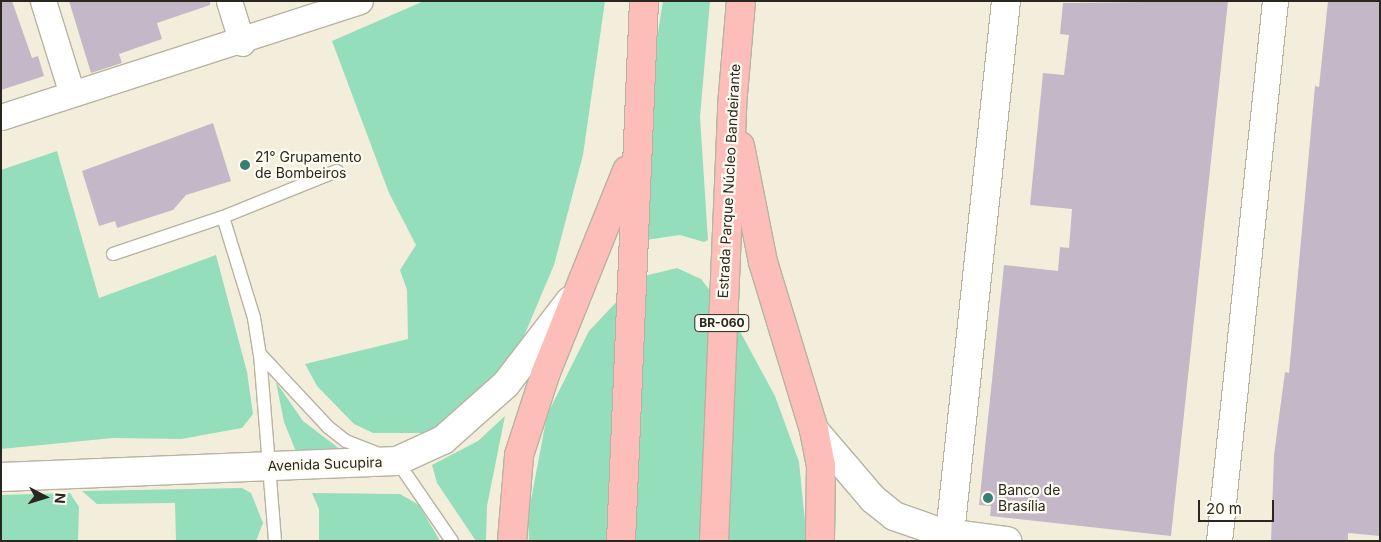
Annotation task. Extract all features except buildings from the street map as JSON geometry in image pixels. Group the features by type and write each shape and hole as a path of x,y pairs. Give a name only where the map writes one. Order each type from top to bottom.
{"highway":[{"path":"621,541 635,148 644,1"},
{"name":"Estrada Parque Núcleo Bandeirante","path":"714,541 732,106 741,1"},
{"path":"732,106 763,262 814,430 820,466 820,541"},
{"path":"512,541 519,455 577,292 635,148"}],"street":[{"path":"43,1 72,94"},
{"path":"229,1 242,42"},
{"path":"1,117 242,42 360,1"},
{"path":"950,537 1006,1"},
{"path":"1219,541 1275,1"},
{"name":"Avenida Sucupira","path":"1,477 398,462 443,440 506,384 577,292"},
{"path":"814,430 873,499 911,525 950,537 1008,541"}],"lane":[{"path":"114,254 223,217 337,171"},
{"path":"223,217 254,318 260,354 270,466 274,541"},
{"path":"260,354 328,427 346,441 398,462 452,541"}],"green space":[{"path":"424,1 605,1 583,155 554,265 521,343 466,410 424,433 373,433 354,424 317,386 305,364 408,339 407,290 400,270 416,245 389,193 332,41"},
{"path":"663,1 710,1 700,117 708,240 704,242 680,235 625,243"},
{"path":"57,151 99,298 216,255 247,372 253,414 242,428 181,439 113,438 1,449 1,170"},
{"path":"677,268 701,279 736,324 775,396 799,462 807,541 529,541 528,516 547,415 589,331 640,277"},
{"path":"276,382 303,421 349,456 299,459 284,422"},
{"path":"505,416 487,506 486,541 476,541 437,483 432,465 478,441"},
{"path":"242,488 251,493 263,523 256,541 176,541 175,503 97,504 82,491"},
{"path":"70,493 79,507 78,541 1,541 1,495"},
{"path":"312,493 400,494 419,505 440,541 319,541 319,509"}],"place":[{"name":"21° Grupamento de Bombeiros","path":"245,165"},
{"name":"Banco de Brasília","path":"988,498"}]}
